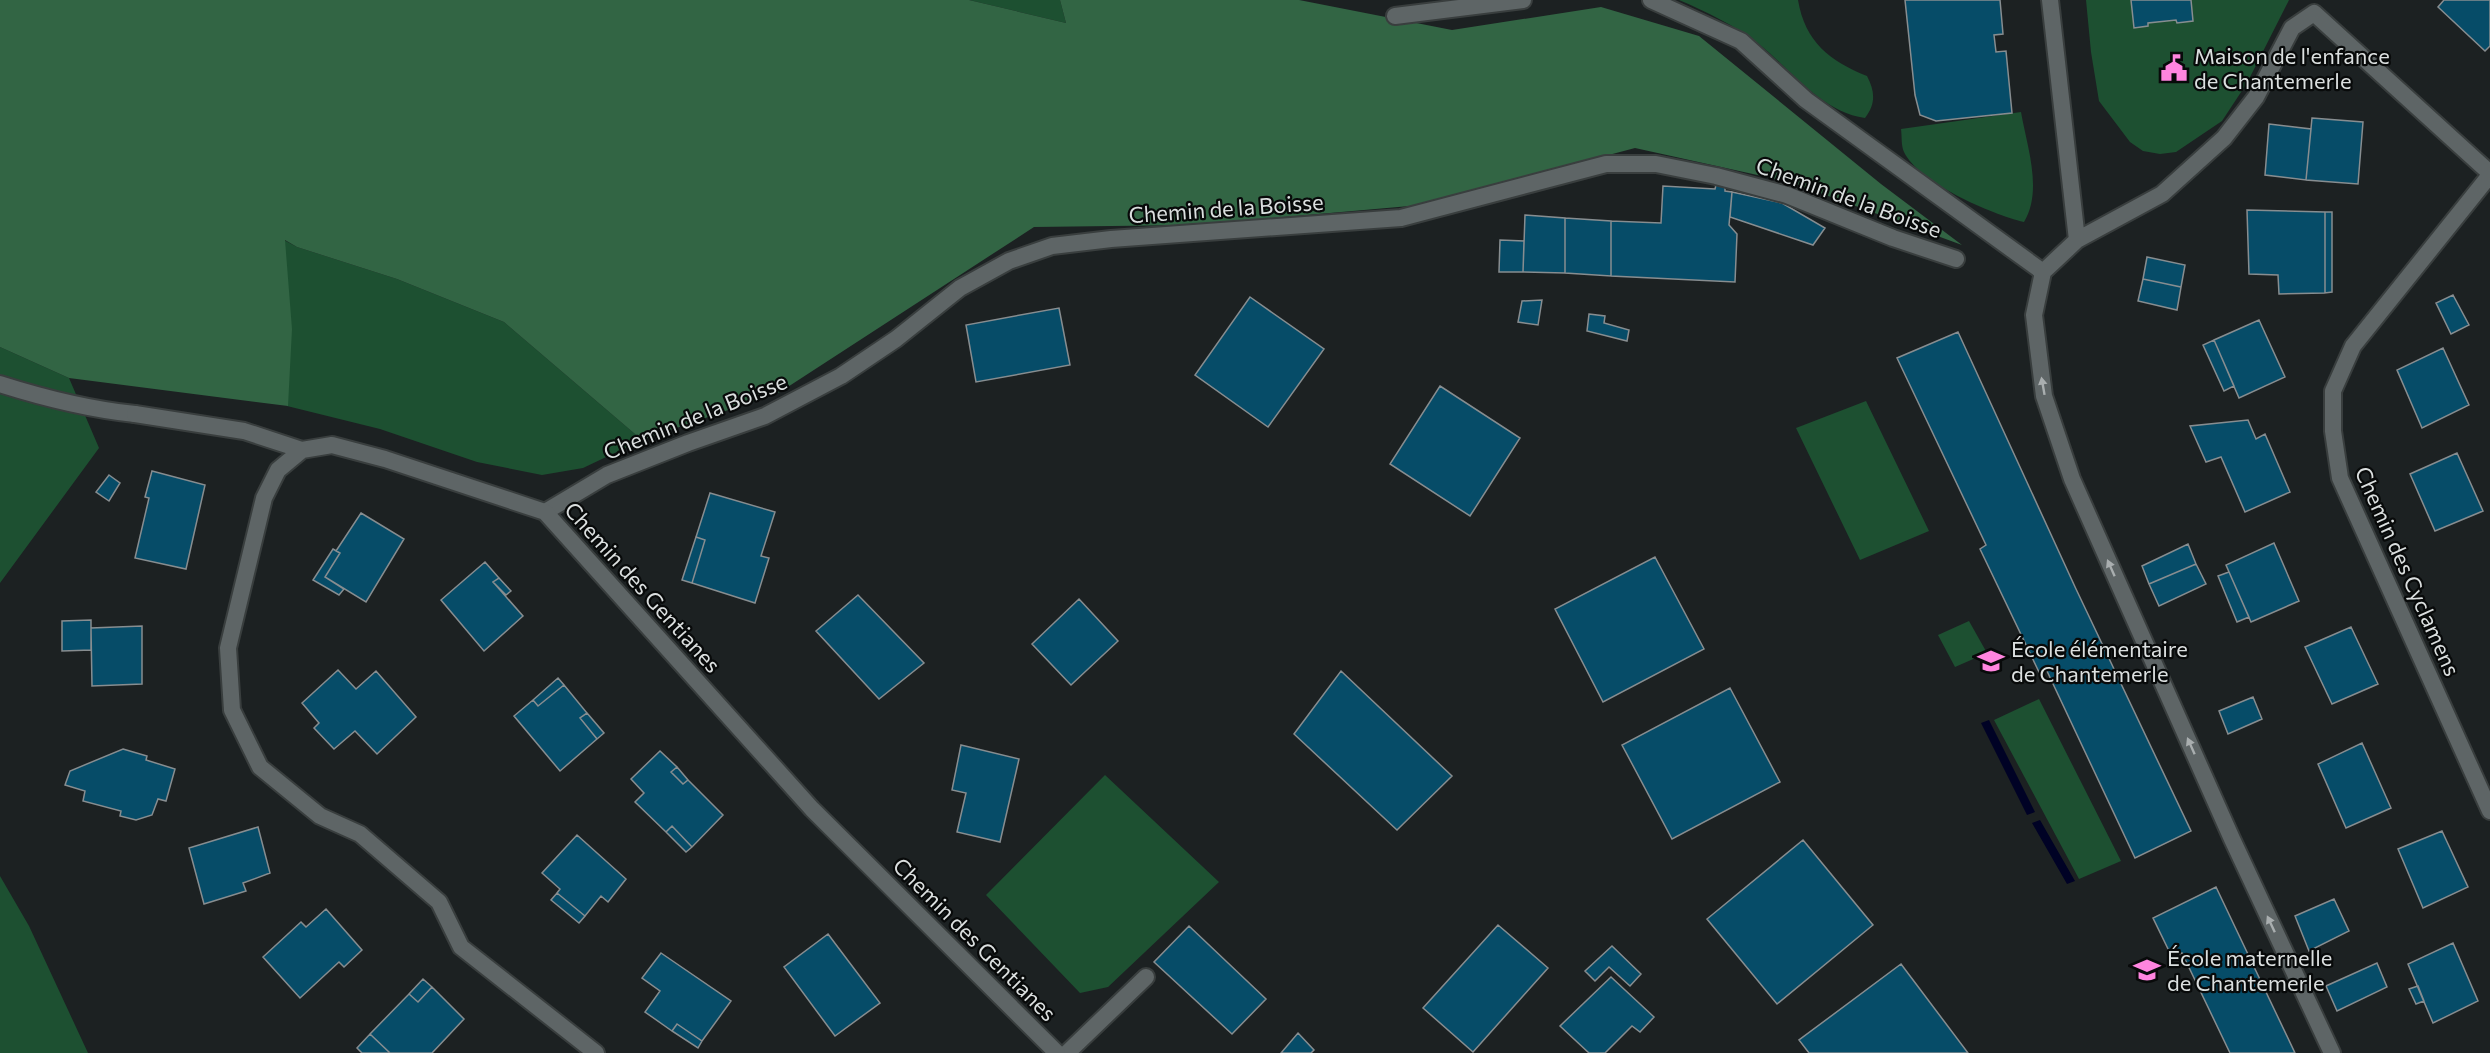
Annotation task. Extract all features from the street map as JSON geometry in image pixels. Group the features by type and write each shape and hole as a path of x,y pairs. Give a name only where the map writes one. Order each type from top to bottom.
{"street":[{"path":"1395,16 1523,0"},
{"name":"Chemin de la Boisse","path":"1651,0 1742,41 1806,100 2043,272"},
{"path":"2050,0 2077,240"},
{"path":"2332,1053 2232,839 2072,480 2044,396 2034,315 2043,272 2077,240 2162,194 2224,138 2256,97 2292,28 2314,13 2490,174"},
{"name":"Chemin de la Boisse","path":"545,512 607,475 775,411 841,376 896,339 960,288 1009,261 1052,246 1111,239 1401,218 1606,164 1656,164 1716,176 1787,195 1893,238 1956,259"},
{"name":"Chemin des Cyclamens","path":"2490,174 2353,346 2333,391 2333,431 2340,478 2490,810"},
{"path":"0,384 45,399 104,411 244,431 302,450"},
{"name":"Chemin des Gentianes","path":"302,450 332,445 386,459 545,512 812,809 1058,1053"},
{"path":"302,450 278,470 264,498 228,648 232,710 236,719 260,767 320,816 360,834 439,902 461,947 596,1053"},
{"path":"1067,1053 1146,977"}],"green space":[{"path":"0,0 969,0 1066,23 1060,0 1299,0 1452,30 1601,7 1699,36 1881,184 1962,245 1793,183 1635,148 1421,205 1191,225 1034,227 780,392 642,440 504,322 397,279 297,247 285,240 292,329 288,406 69,378 0,347"},
{"path":"969,0 1060,0 1066,23"},
{"path":"1679,0 1798,0 1801,15 1813,39 1821,48 1842,64 1867,76 1873,97 1869,113 1865,118 1835,108 1808,89 1751,38 1721,20"},
{"name":"Maison de l'enfance de Chantemerle","path":"2086,0 2289,0 2247,83 2222,121 2176,152 2160,154 2143,151 2130,142 2099,101"},
{"path":"2021,112 2033,182 2030,210 2024,222 1975,205 1940,186 1912,164 1903,150 1901,129"},
{"path":"284,240 297,247 397,279 504,322 642,440 583,468 542,475 477,462 380,429 287,406"},
{"path":"0,347 69,378 99,448 0,583"},
{"path":"1866,401 1929,531 1860,560 1796,428"},
{"path":"1969,621 1987,653 1955,667 1938,635"},
{"path":"2039,699 2121,861 2079,879 1994,720"},
{"path":"1105,775 1219,882 1108,987 1080,993 986,895"},
{"path":"0,876 29,926 88,1053 0,1053"}],"water":[{"path":"1989,720 2035,812 2027,815 1981,723"},
{"path":"2040,820 2075,881 2067,884 2032,823"}],"building":[{"path":"1905,0 2000,0 2003,34 1994,35 1996,52 2006,51 2012,113 1936,121 1920,115 1915,95"},
{"path":"2131,0 2191,0 2193,21 2148,23 2148,26 2134,28"},
{"path":"2444,0 2490,0 2490,46 2485,51 2438,7"},
{"path":"2312,118 2363,122 2358,184 2306,180"},
{"path":"2269,124 2311,129 2306,180 2265,175"},
{"path":"1716,185 1725,185 1725,191 1732,192 1729,225 1737,234 1735,282 1611,276 1611,221 1661,223 1663,186 1715,189"},
{"path":"1732,192 1782,203 1825,228 1813,245 1730,217"},
{"path":"2247,210 2325,212 2325,293 2279,294 2278,275 2249,274"},
{"path":"2325,212 2332,212 2332,292 2325,293"},
{"path":"1525,215 1565,218 1565,273 1523,272"},
{"path":"1565,218 1611,221 1611,276 1565,273"},
{"path":"1500,240 1524,241 1523,272 1499,272"},
{"path":"2147,257 2185,265 2181,287 2143,279"},
{"path":"2143,279 2181,287 2177,310 2138,301"},
{"path":"2453,295 2469,325 2451,334 2436,303"},
{"path":"1250,297 1324,349 1268,427 1195,375"},
{"path":"1542,300 1538,325 1518,322 1522,301"},
{"path":"1059,308 1070,365 976,382 966,325"},
{"path":"1589,314 1605,316 1604,323 1629,330 1627,341 1587,331"},
{"path":"2259,320 2285,377 2239,398 2214,340"},
{"name":"École élémentaire de Chantemerle","path":"1958,332 2076,589 2191,831 2135,858 2046,669 2039,672 1980,549 1986,545 1897,358"},
{"path":"2214,340 2234,386 2224,391 2203,345"},
{"path":"2443,348 2469,405 2422,428 2397,370"},
{"path":"1440,386 1520,438 1470,516 1390,464"},
{"path":"2248,420 2256,439 2265,434 2290,492 2245,512 2221,457 2206,462 2190,426"},
{"path":"2457,453 2483,511 2435,531 2410,474"},
{"path":"152,471 205,485 186,569 135,558 149,498 145,497"},
{"path":"109,475 120,483 109,501 96,492"},
{"path":"710,493 775,512 761,556 769,558 755,603 692,583 705,540 696,537"},
{"path":"361,513 404,539 366,602 325,577 340,553 336,551"},
{"path":"696,537 705,540 692,583 682,580"},
{"path":"2274,543 2299,601 2251,622 2226,565"},
{"path":"2188,544 2196,564 2149,584 2142,566"},
{"path":"333,549 340,553 325,577 344,589 339,595 313,580"},
{"path":"1655,557 1704,649 1603,702 1555,609"},
{"path":"485,562 499,578 493,582 523,616 484,651 441,600"},
{"path":"2196,564 2206,584 2159,606 2149,584"},
{"path":"2229,572 2249,617 2237,622 2218,576"},
{"path":"499,578 511,591 506,595 493,582"},
{"path":"858,595 924,663 879,699 816,631"},
{"path":"1079,599 1118,641 1071,685 1032,644"},
{"path":"91,620 91,650 62,651 62,621"},
{"path":"142,626 142,684 92,686 91,628"},
{"path":"2351,627 2378,684 2332,704 2305,647"},
{"path":"338,670 356,689 376,671 416,717 377,754 355,731 334,749 314,728 319,723 302,703"},
{"path":"1341,671 1452,776 1397,830 1294,734"},
{"path":"558,678 564,685 538,706 533,700"},
{"path":"564,685 587,713 580,718 597,739 560,771 514,716 533,700 538,706"},
{"path":"1730,688 1780,782 1672,839 1622,745"},
{"path":"2253,697 2262,719 2228,734 2219,711"},
{"path":"587,713 604,733 597,739 580,718"},
{"path":"2362,743 2391,808 2346,828 2318,764"},
{"path":"961,745 1019,759 1000,842 957,832 966,793 952,790"},
{"path":"123,749 147,756 146,760 175,769 166,801 158,799 152,815 136,820 120,816 121,811 83,801 85,791 65,785 70,771"},
{"path":"660,751 677,767 671,772 683,784 688,780 723,815 692,847 672,826 666,832 635,802 644,793 631,779"},
{"path":"677,767 688,780 683,784 671,772"},
{"path":"672,826 692,847 686,852 666,832"},
{"path":"258,827 270,873 243,883 246,891 204,904 189,848"},
{"path":"2442,831 2468,887 2423,908 2398,849"},
{"path":"577,835 626,879 608,902 601,896 585,916 557,893 560,889 542,873"},
{"path":"1803,840 1873,925 1777,1004 1707,919"},
{"name":"École maternelle de Chantemerle","path":"2216,887 2295,1053 2230,1053 2182,953 2172,957 2153,918"},
{"path":"557,893 585,916 579,923 551,900"},
{"path":"2334,899 2349,931 2309,951 2295,916"},
{"path":"326,909 362,950 344,967 339,962 300,998 263,957 301,922 306,927"},
{"path":"1498,925 1548,968 1473,1052 1423,1008"},
{"path":"1189,926 1266,999 1232,1034 1154,962"},
{"path":"828,934 880,1003 835,1036 784,967"},
{"path":"2453,943 2478,1001 2433,1023 2408,964"},
{"path":"1612,946 1641,974 1630,986 1609,967 1595,981 1585,971"},
{"path":"661,953 731,1001 702,1041 677,1024 672,1031 645,1012 660,991 642,978"},
{"path":"2377,963 2387,987 2337,1011 2326,986"},
{"path":"1901,964 1968,1053 1809,1053 1799,1040"},
{"path":"1611,977 1654,1017 1640,1032 1632,1026 1605,1053 1589,1053 1560,1026"},
{"path":"423,979 432,987 418,1002 409,994"},
{"path":"2418,986 2424,1001 2416,1004 2409,989"},
{"path":"432,987 464,1019 432,1053 390,1053 370,1034 409,994 418,1002"},
{"path":"677,1024 702,1041 698,1048 672,1031"},
{"path":"1298,1033 1314,1050 1311,1053 1281,1053"},
{"path":"370,1034 390,1053 362,1053 357,1048"}],"place":[{"name":"Maison de l'enfance de Chantemerle","path":"2174,68"},
{"name":"École élémentaire de Chantemerle","path":"1991,661"},
{"name":"École maternelle de Chantemerle","path":"2147,970"}]}
